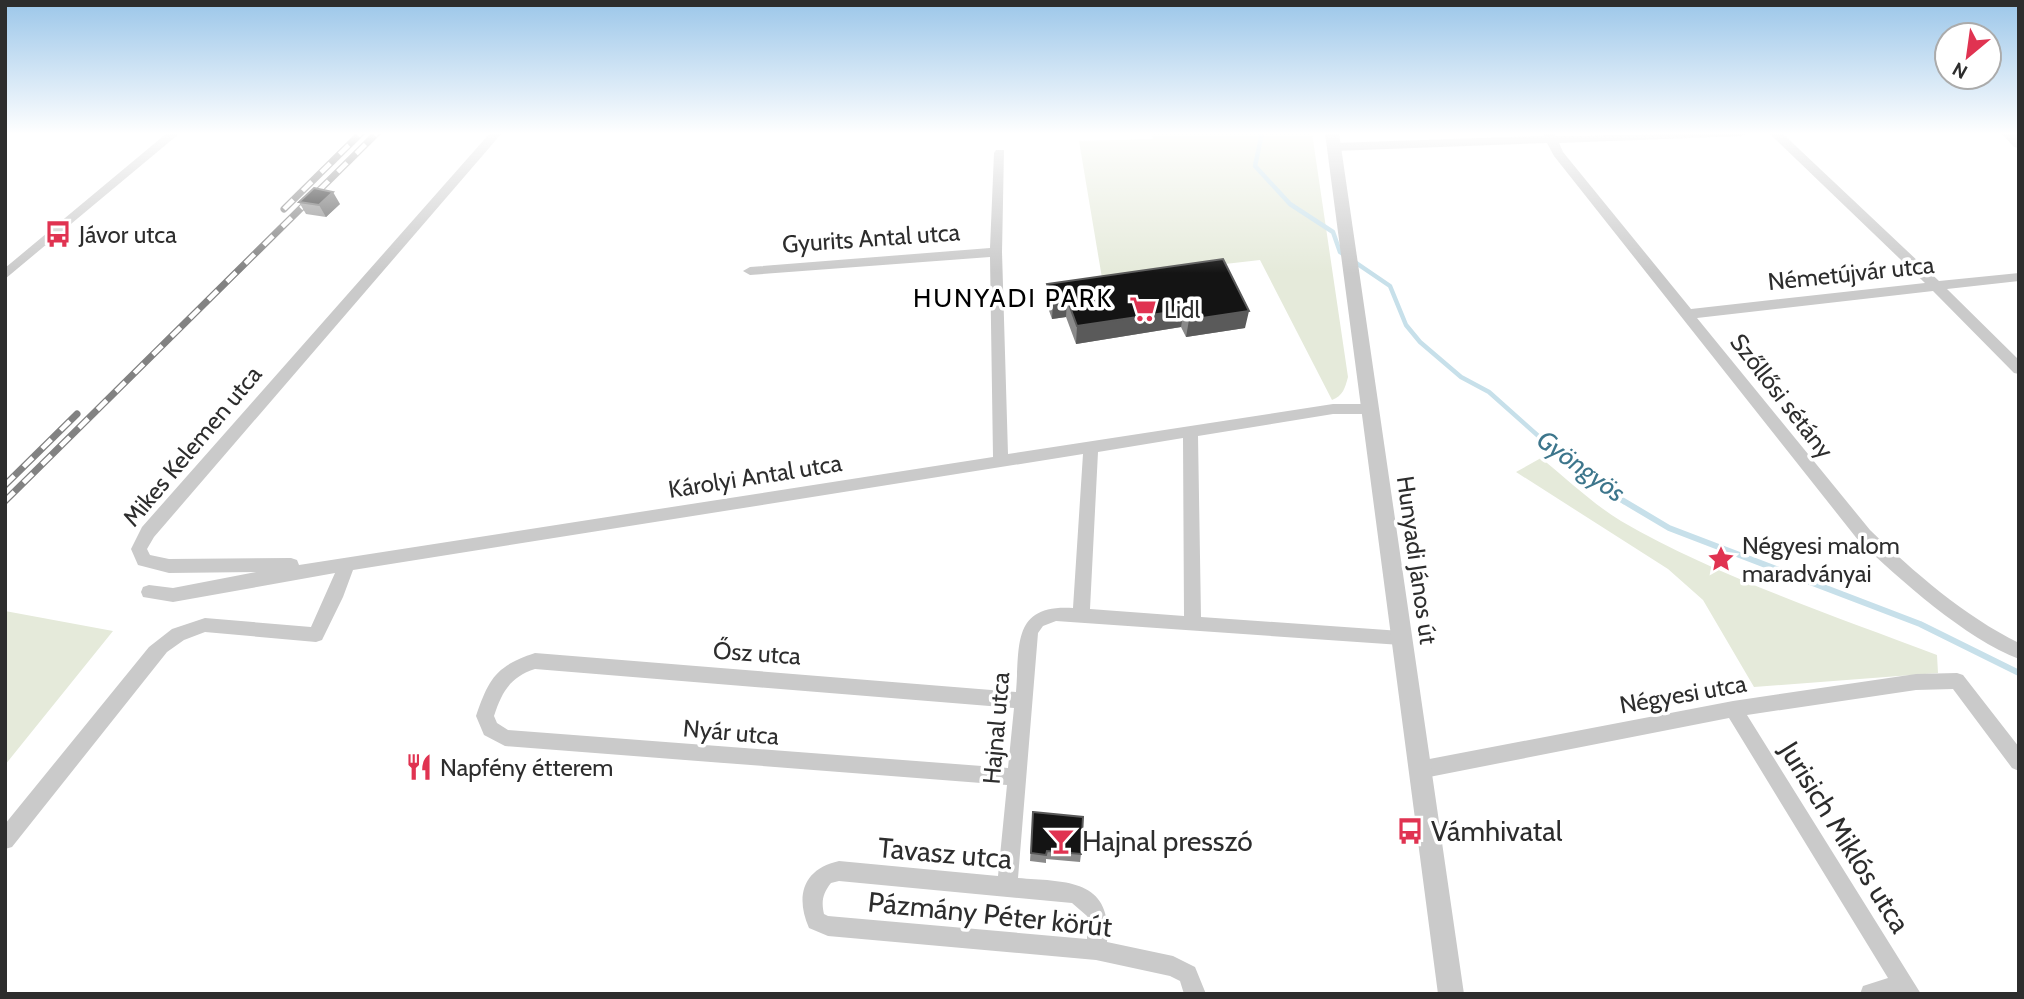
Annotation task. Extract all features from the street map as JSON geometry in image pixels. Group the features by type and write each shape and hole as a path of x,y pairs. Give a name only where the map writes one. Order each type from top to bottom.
{"street":[{"path":"5,275 119,180"},
{"name":"Mikes Kelemen utca","path":"346,565 169,566 144,560 139,549 148,532 455,180"},
{"path":"999,180 996,251 1001,462"},
{"name":"Hunyadi János út","path":"1338,180 1451,994"},
{"name":"Szőllősi sétány","path":"1579,180 1864,535 1891,561 1984,634 2018,650"},
{"path":"1824,180 2019,369"},
{"name":"Gyurits Antal utca","path":"750,271 996,251"},
{"name":"Németújvár utca","path":"1688,314 2019,277"},
{"name":"Károlyi Antal utca","path":"149,592 173,595 1333,408 1369,409"},
{"path":"1190,431 1193,624"},
{"path":"1081,616 1091,447"},
{"path":"5,840 155,652 172,637 188,628 205,625 316,635 335,597 346,565"},
{"name":"Hajnal utca","path":"1007,887 1030,632 1037,621 1055,614 1401,638"},
{"name":"Ősz utca","path":"495,686 500,678 514,668 535,661 1023,701"},
{"name":"Négyesi utca","path":"1419,770 1733,709 1916,682 1957,681 2019,762"},
{"name":"Nyár utca","path":"495,686 485,716 490,729 505,738 1016,777"},
{"name":"Jurisich Miklós utca","path":"1733,709 1907,989"},
{"name":"Tavasz utca","path":"825,874 839,871 1074,893 1092,902 1099,914 1096,950"},
{"name":"Pázmány Péter körút","path":"825,874 816,884 811,910 816,921 828,926 1096,950 1173,966 1188,974 1195,994"},
{"path":"1871,994 1907,989"}],"green space":[{"path":"1085,180 1319,180 1348,377 1345,388 1332,400 1260,260 1102,278"},
{"path":"1541,458 1621,521 1696,560 1776,594 1937,655 1938,673 1754,687 1703,600 1668,569 1516,472"},
{"path":"5,611 113,631 5,765"}],"building":[{"path":"314,188 333,192 319,205 299,202"},
{"path":"1223,259 1249,311 1189,320 1184,310 1077,326 1067,299 1053,302 1047,284"},
{"name":"Hajnal presszó","path":"1033,812 1083,817 1081,854 1047,851 1046,855 1031,853"}],"waterway":[{"name":"Gyöngyös","path":"1268,180 1290,204 1333,232 1340,252 1390,286 1406,325 1420,342 1461,377 1489,392 1562,457 1624,502"},
{"name":"Gyöngyös","path":"1622,500 1669,528 1920,624 2019,673"}],"railway":[{"path":"284,209 314,180"},
{"path":"5,501 330,180"},
{"path":"5,485 77,414"}],"place":[{"name":"Jávor utca","path":"58,234"},
{"name":"Lidl","path":"1143,309"},
{"name":"Négyesi malom maradványai","path":"1721,559"},
{"name":"Napfény étterem","path":"419,767"},
{"name":"Vámhivatal","path":"1410,831"},
{"name":"Hajnal presszó","path":"1061,841"}],"district":[{"name":"HUNYADI PARK","path":"1013,298"}]}
